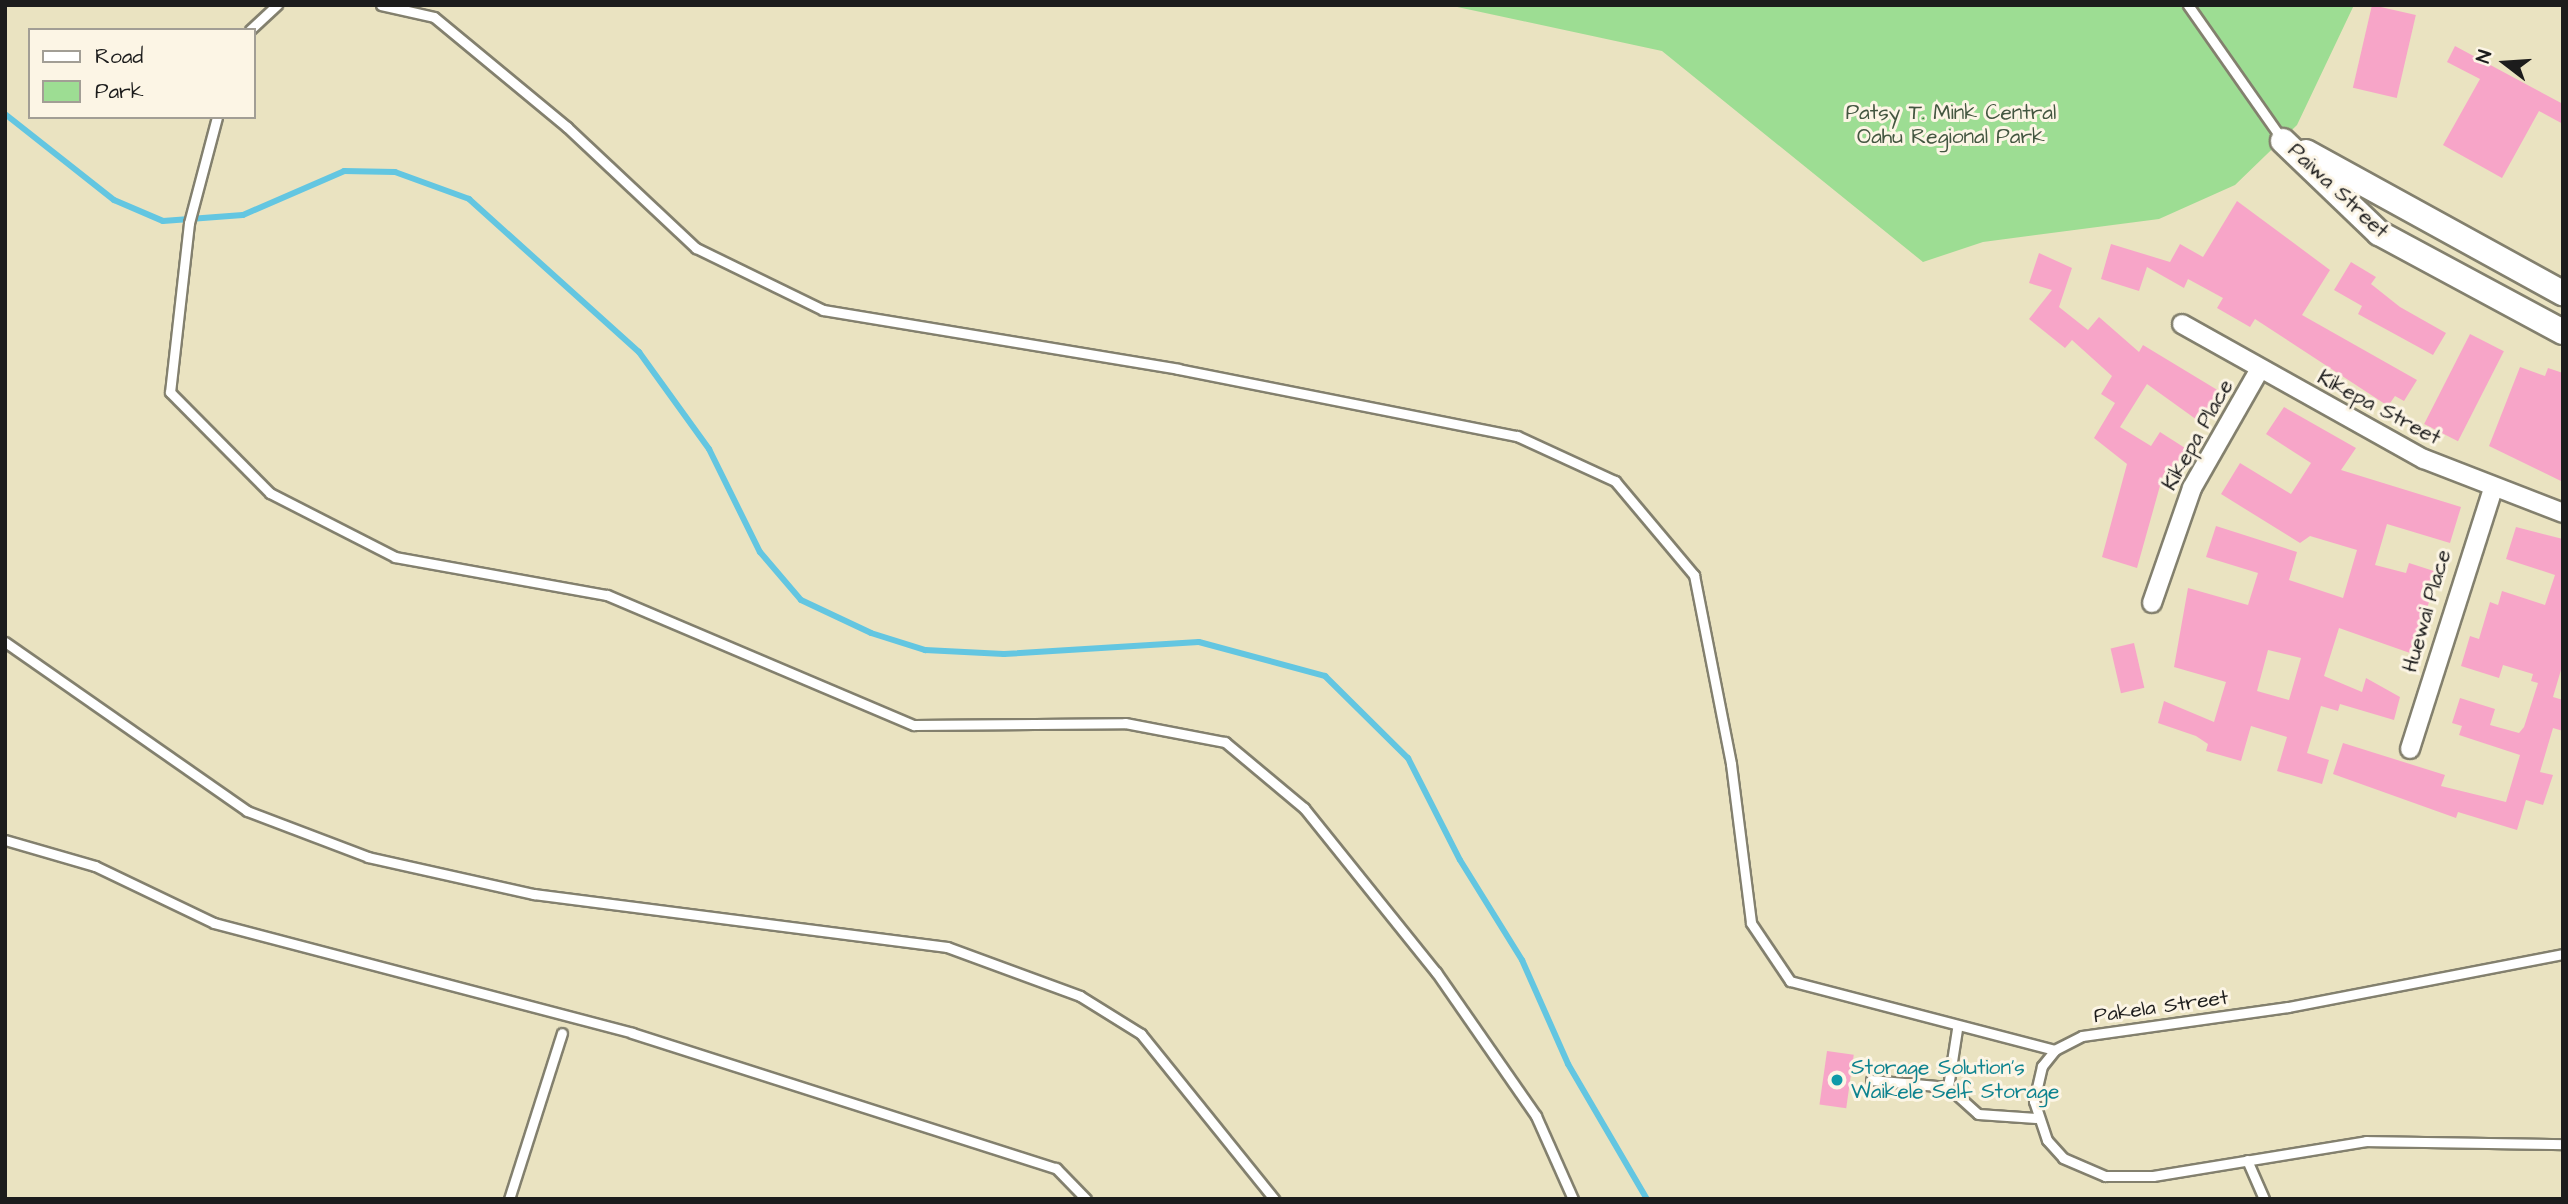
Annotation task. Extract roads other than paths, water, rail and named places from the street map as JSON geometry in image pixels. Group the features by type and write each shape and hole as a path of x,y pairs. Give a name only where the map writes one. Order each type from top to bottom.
{"street":[{"name":"Paiwa Street","path":"2283,141 2563,293"},
{"name":"Paiwa Street","path":"2283,141 2379,233 2563,331"},
{"name":"Kikepa Street","path":"2182,324 2402,448 2493,489 2563,513"},
{"name":"Kikepa Place","path":"2152,603 2192,488 2260,369"},
{"name":"Huewai Place","path":"2410,749 2493,489"}],"lane":[{"path":"252,28 277,5"},
{"path":"380,5 434,17 567,127 696,248 823,310 1178,369 1517,436 1615,481 1694,575 1731,764 1751,923 1790,981 1957,1029 2055,1050 2036,1084 2036,1118 2063,1158 2105,1176 2153,1176 2366,1141 2563,1144"},
{"path":"2188,5 2283,141"},
{"path":"217,119 189,223 170,392 270,493 394,557 607,594 914,725 1125,723 1225,742 1304,808 1436,972 1536,1116 1573,1199"},
{"path":"5,642 247,811 368,857 534,894 947,947 1080,996 1141,1034 1274,1199"},
{"path":"5,839 95,866 214,923 632,1033 1043,1164 1086,1199"},
{"name":"Pakela Street","path":"2055,1050 2107,1030 2288,1007 2563,954"},
{"path":"1948,1087 1957,1029"},
{"path":"509,1199 562,1033"},
{"path":"1871,1080 1948,1087 1978,1114 2036,1118"},
{"path":"2247,1160 2264,1199"}],"waterway":[{"path":"5,114 114,200 163,221 243,215 344,171 395,172 469,199 639,352 709,449 760,552 801,600 871,633 925,650 1004,654 1199,642 1325,676 1408,758 1460,860 1522,960 1568,1064 1647,1199"}],"place":[{"name":"Storage Solution's Waikele Self Storage","path":"1837,1080"}],"park label":[{"name":"Patsy T. Mink Central Oahu Regional Park","path":"1951,125"}]}
